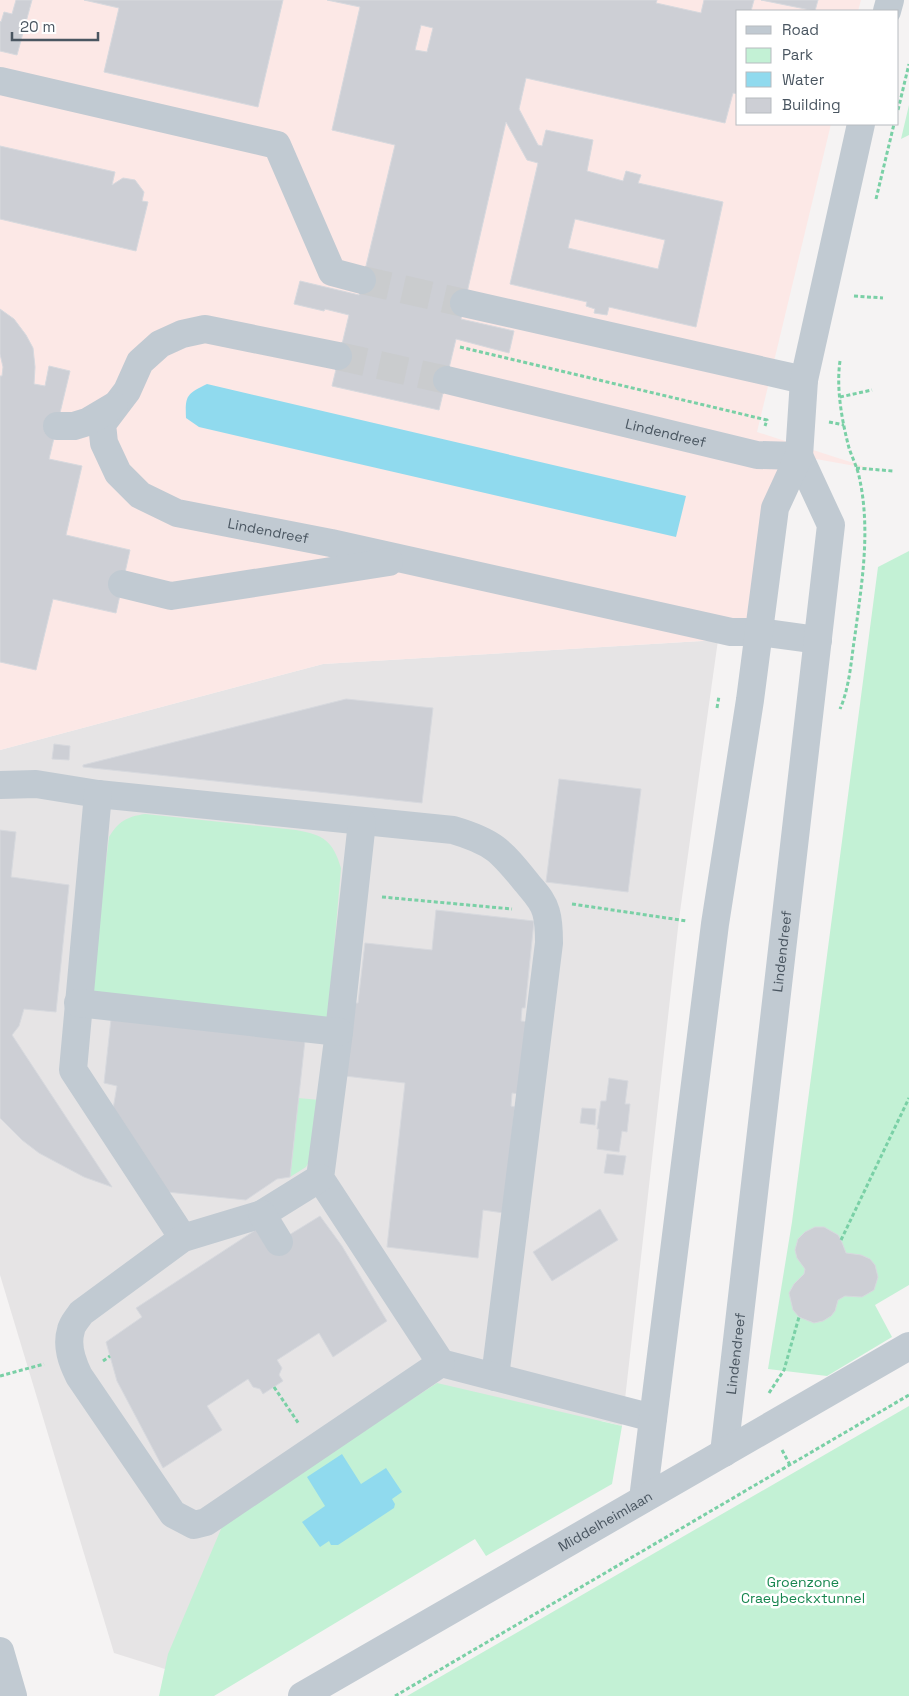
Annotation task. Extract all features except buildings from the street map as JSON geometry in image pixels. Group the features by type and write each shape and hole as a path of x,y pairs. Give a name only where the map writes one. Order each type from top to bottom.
{"street":[{"path":"0,81 277,145 332,272 362,280"},
{"name":"Lindendreef","path":"643,1499 715,924 760,632 775,508 799,456 804,380 861,125"},
{"path":"464,303 804,380"},
{"name":"Lindendreef","path":"338,356 205,329 182,334 160,344 140,362 127,391 102,424 104,443 118,473 140,495 177,512 331,543 731,632 760,632"},
{"name":"Lindendreef","path":"447,380 757,455 799,456"},
{"path":"57,426 74,426 87,422 116,405"},
{"name":"Lindendreef","path":"724,1453 831,525 799,456"},
{"path":"122,584 171,596 403,560"},
{"path":"760,632 818,640"},
{"path":"0,784 36,784 98,794 454,830 490,844 504,854 540,899 547,918 548,942 495,1377"},
{"path":"98,794 73,1070 183,1238"},
{"path":"362,822 339,1032 320,1178 441,1363 653,1418"},
{"path":"78,1003 339,1032"},
{"path":"320,1178 262,1214 183,1238 81,1312 71,1328 69,1345 72,1362 79,1376 173,1514 182,1520 194,1524 206,1522 441,1363"},
{"path":"262,1214 278,1242"},
{"name":"Middelheimlaan","path":"302,1696 909,1346"},
{"path":"0,1651 13,1696"}],"path":[{"path":"899,106 909,64"},
{"path":"854,296 883,298"},
{"path":"460,347 767,420 757,455"},
{"path":"840,397 872,390"},
{"path":"856,468 893,470"},
{"path":"721,687 719,696 750,700"},
{"path":"810,706 840,709"},
{"path":"355,894 524,910 540,899 715,924"},
{"path":"841,1240 909,1098"},
{"path":"764,1400 784,1370 799,1317"},
{"path":"0,1376 42,1364 72,1362"},
{"path":"274,1387 293,1415"},
{"path":"395,1696 909,1395"}],"shaded area":[{"path":"0,0 861,0 858,10 736,10 736,125 831,125 757,432 872,469 799,456 760,632 718,640 323,664 0,750"},
{"path":"718,640 679,919 622,1426 602,1421 165,1669 114,1653 0,1275 0,750 323,664"}],"green space":[{"path":"909,105 909,135 901,139"},
{"path":"909,551 909,1285 875,1305 892,1337 827,1376 768,1369 792,1222 878,567"},
{"path":"145,814 296,830 314,834 331,845 341,868 328,1019 90,996 109,837 116,827 124,821"},
{"path":"298,1098 320,1100 313,1155 306,1167 290,1177"},
{"path":"437,1383 622,1426 612,1484 486,1556 475,1539 214,1696 159,1696 168,1654 224,1522"},
{"name":"Groenzone Craeybeckxtunnel","path":"909,1406 909,1696 407,1696"}],"water":[{"path":"207,384 686,496 676,537 199,427 186,418 186,404 191,393"},
{"path":"342,1454 361,1484 386,1468 402,1492 392,1499 395,1504 394,1508 338,1545 331,1545 329,1541 320,1547 302,1522 325,1506 307,1477"}],"tunnel":[{"path":"362,280 464,303"},
{"path":"338,356 447,380"}]}
